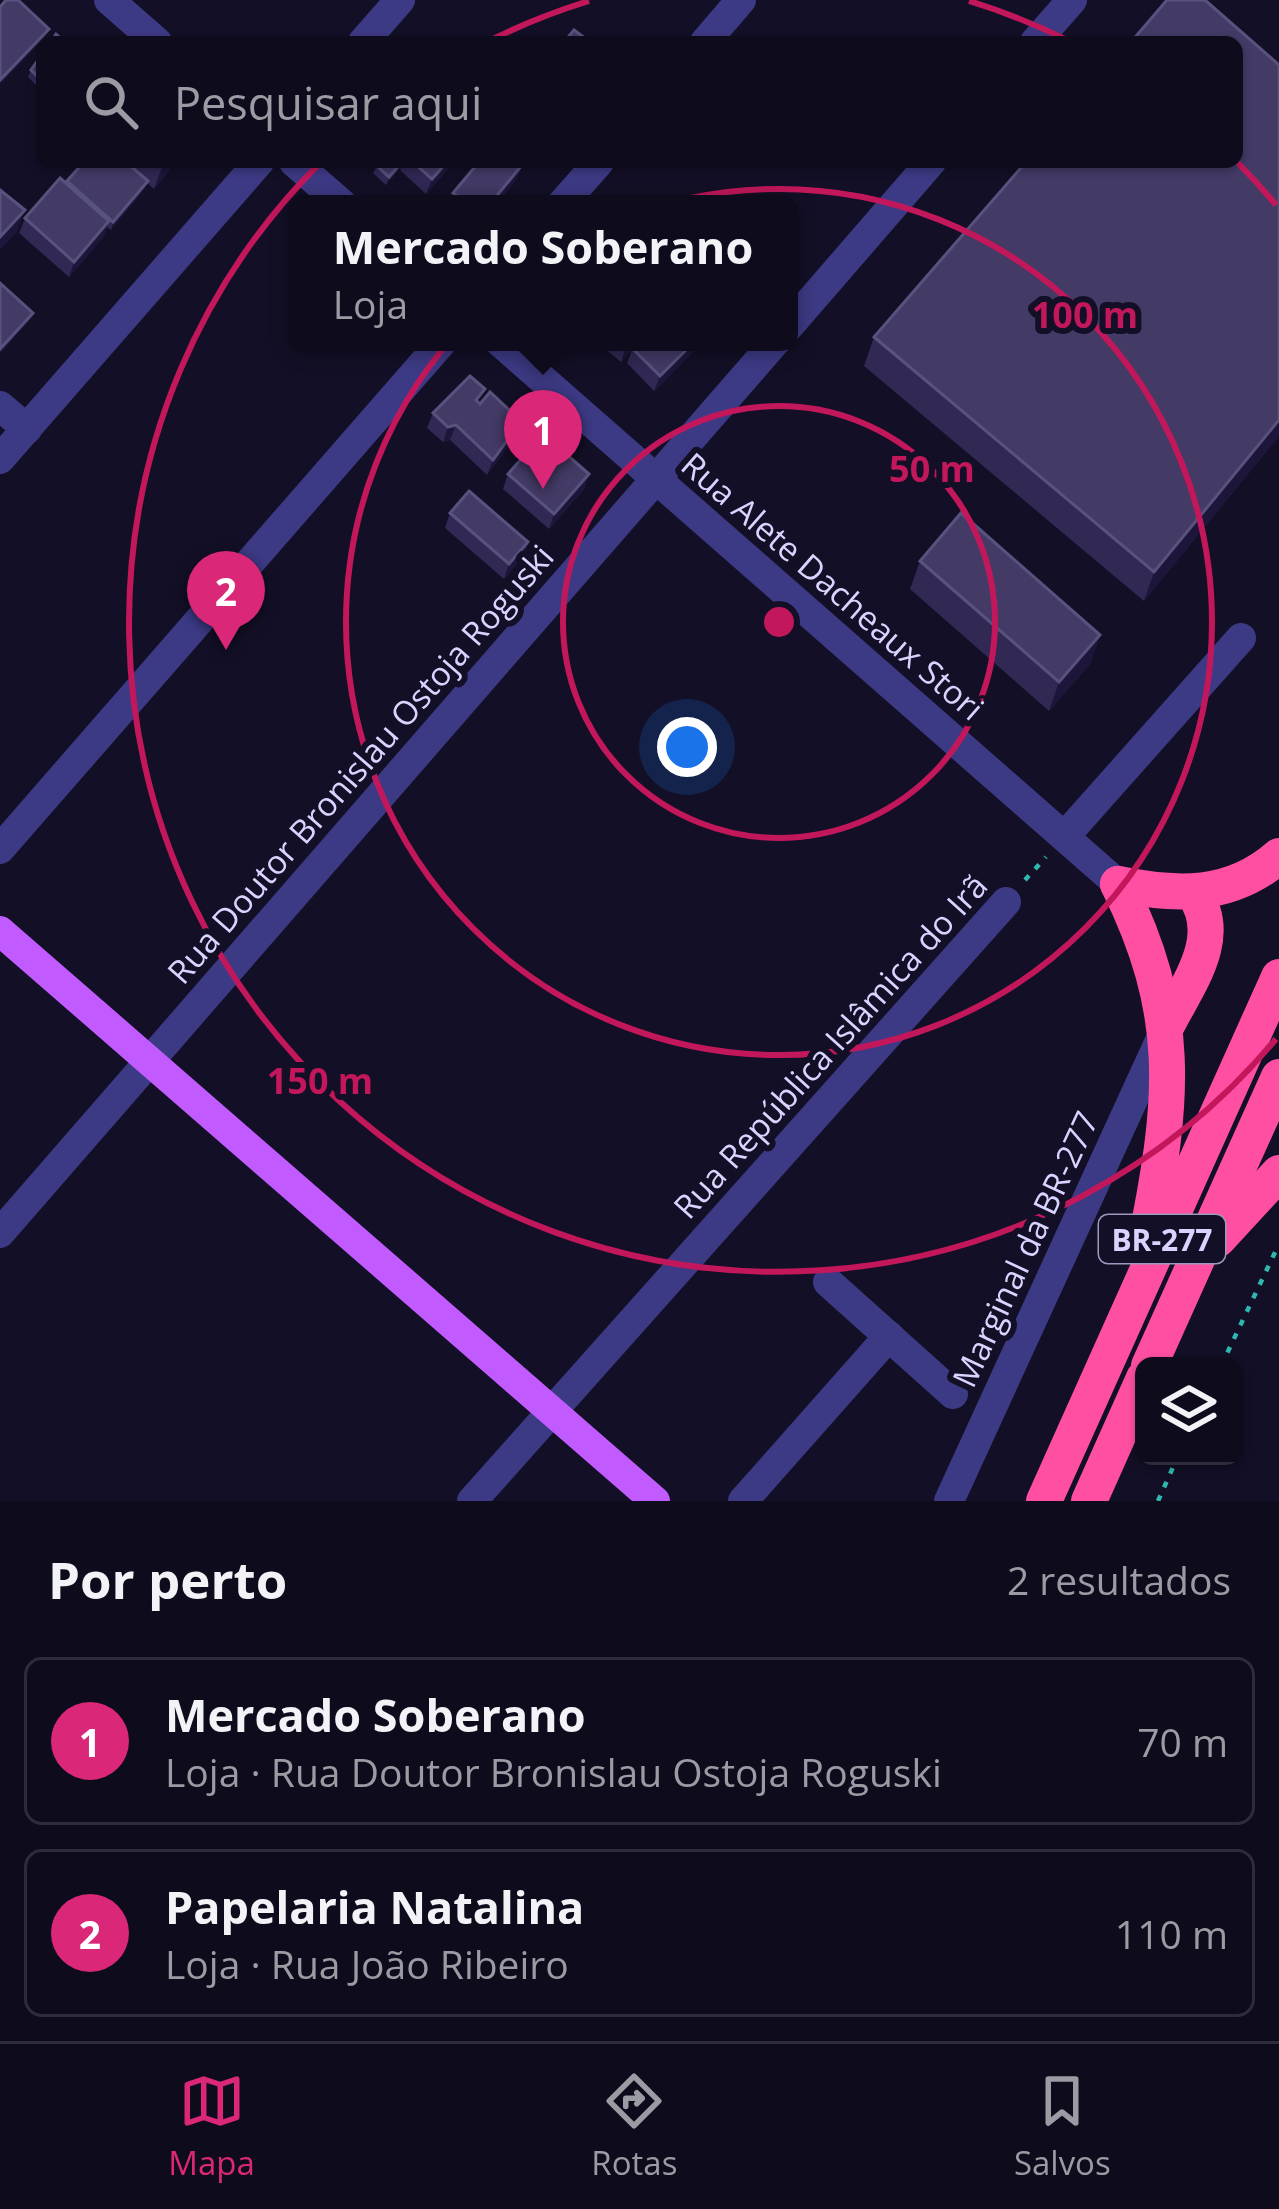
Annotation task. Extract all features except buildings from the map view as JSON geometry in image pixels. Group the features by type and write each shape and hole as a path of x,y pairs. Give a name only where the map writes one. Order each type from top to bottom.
{"highway":[{"path":"1118,884 1194,894 1226,888 1279,856"},
{"path":"1118,884 1154,962 1166,1027 1166,1118 1134,1300"},
{"path":"1154,962 1172,916 1194,894"},
{"path":"1166,1027 1208,937 1204,908 1194,894"},
{"name":"BR-277","path":"1044,1501 1279,977"},
{"name":"BR-277","path":"1153,1357 1279,1077"},
{"path":"1195,1264 1279,1173"},
{"path":"1089,1501 1135,1398"}],"main road":[{"path":"0,931 656,1501"}],"street":[{"path":"109,0 150,36"},
{"path":"368,36 400,0"},
{"path":"710,36 742,0"},
{"path":"1041,36 1072,0"},
{"path":"0,459 254,168"},
{"path":"301,168 332,195"},
{"path":"570,195 594,168"},
{"path":"798,316 926,168"},
{"path":"0,849 434,351"},
{"name":"Rua Alete Dacheaux Stori","path":"510,351 1118,884"},
{"name":"Rua Doutor Bronislau Ostoja Roguski","path":"0,1233 767,351"},
{"path":"0,406 26,429"},
{"path":"1064,836 1241,638"},
{"name":"Rua República Islâmica do Irã","path":"472,1501 1006,902"},
{"name":"Marginal da BR-277","path":"949,1501 1166,1027"},
{"path":"828,1282 953,1394"},
{"path":"742,1501 889,1336"}],"path":[{"name":"Rua República Islâmica do Irã","path":"1006,902 1064,836"},
{"path":"1225,1357 1279,1244"},
{"path":"1158,1501 1174,1465"}],"place":[{"name":"Mercado Soberano","path":"543,489"},
{"name":"Papelaria Natalina","path":"226,650"}]}
